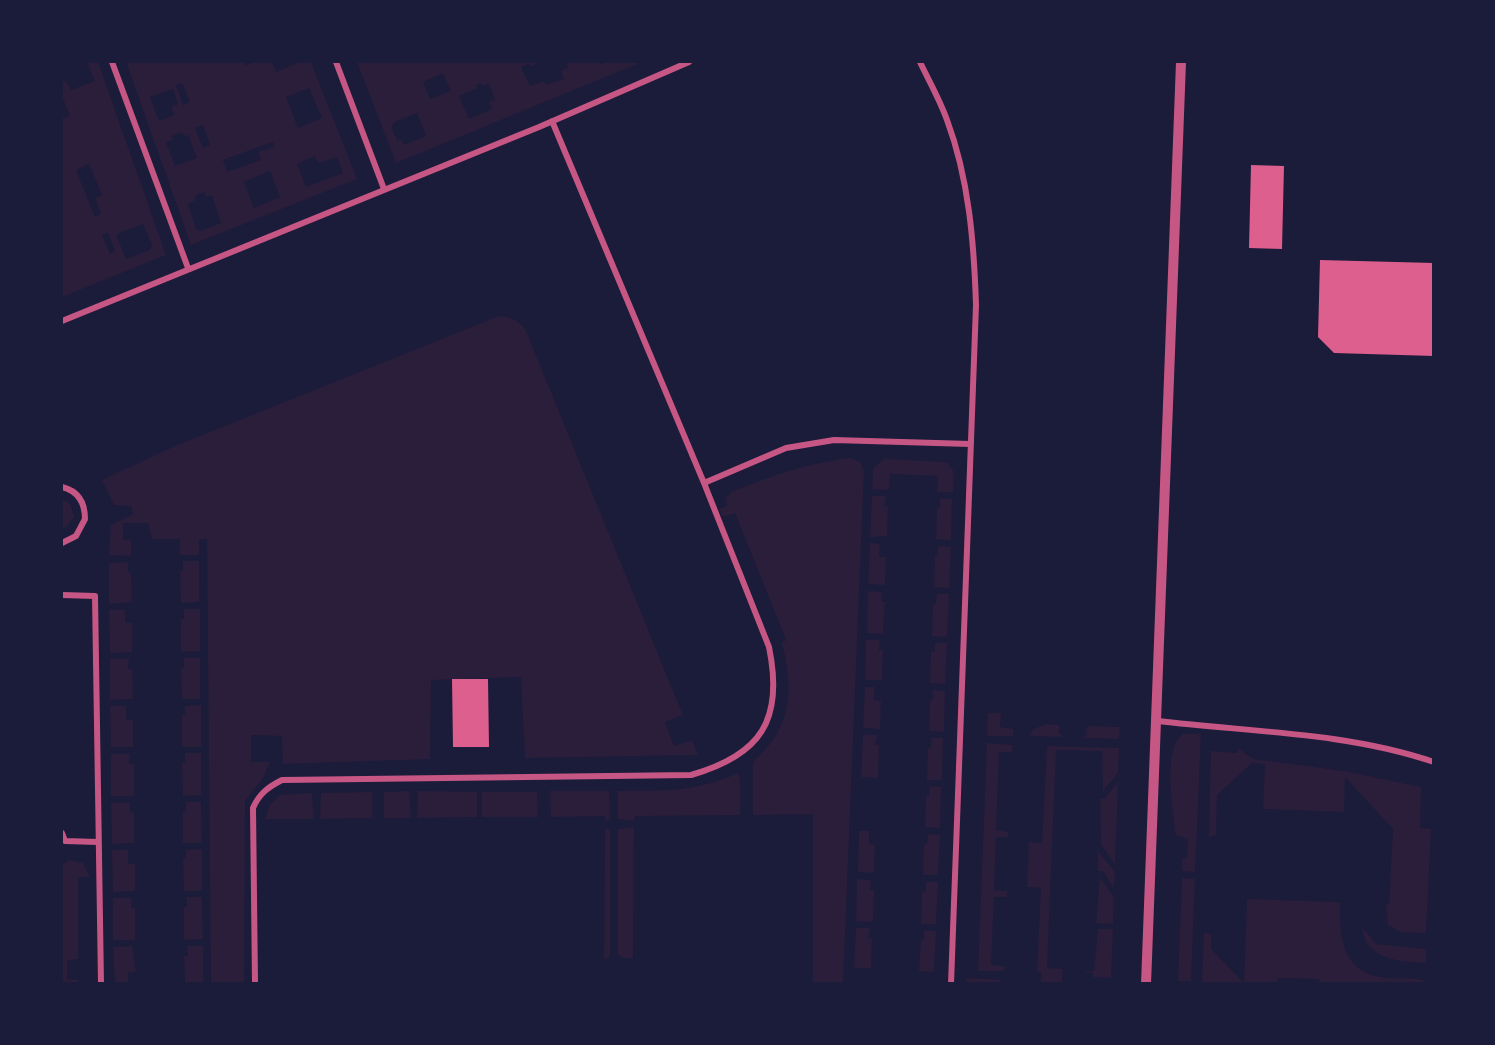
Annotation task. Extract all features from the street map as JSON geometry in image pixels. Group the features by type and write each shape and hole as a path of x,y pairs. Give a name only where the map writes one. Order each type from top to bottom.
{"street":[{"path":"112,62 188,268"},
{"path":"336,62 384,189"},
{"path":"62,321 552,121 689,62"},
{"path":"920,62 947,120 964,180 971,226 976,305 951,984"},
{"path":"1146,984 1158,721 1181,62"},
{"path":"255,984 253,808 258,797 274,784 282,780 691,775 728,762 743,753 762,732 773,705 774,670 770,647 704,483 552,121"},
{"path":"704,483 786,448 834,440 970,444"},
{"path":"62,487 75,492 81,500 85,519 76,536 62,543"},
{"path":"62,595 95,596 101,984"},
{"path":"1158,721 1271,732 1353,744 1434,762"},
{"path":"62,833 64,841 99,842"}],"shaded area":[{"path":"87,62 98,62 166,255 62,297 62,114 64,118 70,116 62,96 62,82 66,81 71,90 95,81","holes":["89,164 102,195 95,198 101,214 95,217 76,170","143,224 152,245 150,250 126,259 117,237 119,233","108,233 115,251 110,254 102,235"]},
{"path":"126,62 243,62 245,65 255,62 272,62 276,72 300,62 311,62 357,179 191,245","holes":["182,83 190,102 183,105 176,85","309,88 322,118 298,128 286,97","173,89 178,104 171,107 174,115 159,121 150,97","203,125 210,145 203,148 195,128","182,132 184,136 188,135 197,158 175,166 166,142 173,140 172,136","273,142 274,147 258,152 261,160 227,172 223,160","315,156 318,163 337,157 343,173 306,187 297,164","270,171 280,197 254,208 244,182","204,192 206,197 212,195 221,223 200,231 196,229 188,204 196,200 195,196"]},
{"path":"357,62 540,62 521,67 530,86 544,81 546,85 564,79 561,71 568,68 566,62 600,62 601,64 642,62 396,163","holes":["443,73 451,91 430,99 423,82","489,84 495,99 489,102 492,109 469,119 459,96 477,88 476,85","417,113 426,136 404,145 401,139 397,140 391,127 395,122"]},
{"path":"499,316 515,320 526,331 683,715 665,722 674,746 692,740 698,755 525,758 521,677 431,680 430,759 283,764 282,736 251,735 251,762 270,762 263,778 245,801 244,983 211,983 207,539 199,539 199,555 180,555 180,539 152,539 148,523 123,523 123,540 131,540 131,556 109,555 111,525 133,514 131,506 114,505 102,480 175,446"},
{"path":"850,458 860,462 864,470 843,983 813,983 813,814 753,815 753,762 776,735 787,707 788,677 782,643 786,640 735,513 723,517 719,509 727,506 726,498 731,492 746,486 804,467"},
{"path":"884,459 947,462 954,472 953,492 937,492 938,476 890,474 889,490 872,489 873,469"},
{"path":"872,496 886,496 884,506 888,506 887,536 870,537"},
{"path":"940,498 952,499 951,540 936,539 937,508 940,508"},
{"path":"62,499 70,504 74,516 68,526 62,529"},
{"path":"870,543 880,544 879,557 886,557 885,585 868,584"},
{"path":"938,546 951,547 949,588 934,587 935,556 938,556"},
{"path":"183,561 199,561 199,602 181,603 180,571 183,571"},
{"path":"128,562 128,572 131,573 132,602 109,604 109,563"},
{"path":"868,591 882,592 881,601 885,602 883,634 867,633"},
{"path":"937,594 949,594 947,637 932,636 933,604 936,604"},
{"path":"184,609 200,609 200,651 181,652 181,619 184,619"},
{"path":"109,610 125,610 125,623 132,623 132,652 110,653"},
{"path":"866,640 880,640 879,650 883,650 882,680 865,680"},
{"path":"935,643 947,643 945,684 930,683 931,652 935,652"},
{"path":"184,658 200,658 200,699 182,699 181,668 184,668"},
{"path":"110,659 129,659 128,668 132,669 133,699 110,700"},
{"path":"865,687 874,687 874,700 881,701 880,729 863,728"},
{"path":"933,690 945,691 944,732 929,731 930,700 933,700"},
{"path":"201,705 201,747 182,747 182,715 185,715 185,706"},
{"path":"110,706 126,706 126,720 133,720 133,747 111,747"},
{"path":"988,713 1001,713 1000,727 1013,729 1013,736 987,736"},
{"path":"1047,724 1059,725 1059,734 1062,734 1062,737 1030,736 1033,729"},
{"path":"1087,726 1120,727 1119,739 1083,738 1086,735"},
{"path":"1183,734 1201,734 1195,872 1182,871 1182,859 1187,858 1188,839 1176,835 1171,797 1173,752 1177,741"},
{"path":"863,735 877,735 875,745 879,745 878,778 861,777"},
{"path":"931,738 943,738 942,780 927,780 928,748 931,748"},
{"path":"987,743 1013,745 1012,752 999,752 996,830 1009,832 1008,837 996,837 994,890 1007,891 1007,897 994,897 991,965 1004,966 1004,971 978,971"},
{"path":"1047,746 1119,748 1118,773 1103,791 1102,751 1056,750 1047,968 1063,969 1062,983 1041,983 1041,973 1037,971 1041,888 1027,887 1029,842 1042,843"},
{"path":"1238,748 1253,759 1344,771 1421,787 1420,828 1431,829 1426,933 1401,932 1388,925 1386,905 1389,904 1393,829 1345,777 1344,812 1263,809 1265,764 1252,763 1217,795 1216,835 1209,837 1211,751 1237,753"},
{"path":"185,753 201,753 201,795 183,796 182,763 185,763"},
{"path":"111,754 130,754 129,764 134,764 134,796 111,796"},
{"path":"738,773 740,815 635,816 634,821 618,819 618,791 693,787"},
{"path":"1118,782 1115,864 1101,845 1100,799 1105,798"},
{"path":"930,786 941,787 940,828 925,827 926,796 929,796"},
{"path":"409,791 411,818 384,818 384,792"},
{"path":"418,791 477,792 477,817 417,818"},
{"path":"550,791 609,791 610,819 605,821 605,816 551,817"},
{"path":"372,792 372,818 320,819 321,793"},
{"path":"482,792 537,792 538,817 482,817"},
{"path":"312,793 314,819 265,819 269,806 280,795"},
{"path":"186,802 201,802 202,843 183,843 183,812 186,812"},
{"path":"111,803 130,803 130,812 134,813 134,843 112,844"},
{"path":"634,827 633,958 622,958 618,954 618,829"},
{"path":"605,828 610,830 610,956 604,960"},
{"path":"859,831 869,831 869,844 875,845 874,873 858,872"},
{"path":"928,834 940,835 938,875 923,875 924,844 927,844"},
{"path":"202,849 202,891 184,891 183,859 186,859 186,850"},
{"path":"112,850 128,850 128,864 135,864 135,891 113,892"},
{"path":"1098,851 1115,872 1114,889 1103,871 1098,871"},
{"path":"69,860 83,863 90,877 78,877 78,959 67,960 67,979 78,980 78,983 62,983 62,865"},
{"path":"1100,877 1114,898 1113,924 1096,923"},
{"path":"1182,878 1195,879 1191,981 1178,981"},
{"path":"857,879 871,880 870,890 874,890 873,922 856,921"},
{"path":"926,882 938,882 936,924 921,924 922,892 926,891"},
{"path":"187,897 202,897 203,939 184,940 184,907 187,907"},
{"path":"113,898 131,898 131,908 135,908 135,940 113,940"},
{"path":"1247,899 1340,902 1343,942 1353,963 1374,975 1425,981 1419,984 1320,984 1319,979 1278,978 1277,983 1244,983"},
{"path":"1362,927 1376,944 1426,949 1426,963 1395,960 1377,953 1370,947"},
{"path":"856,928 870,928 868,938 872,938 871,968 854,968"},
{"path":"1098,929 1113,929 1111,978 1093,977 1093,973 1080,972 1094,971"},
{"path":"924,930 936,931 934,972 919,971"},
{"path":"1204,933 1211,934 1211,949 1244,983 1202,983"},
{"path":"132,946 136,972 128,972 128,983 115,983 113,947"},
{"path":"187,946 203,946 203,983 185,983 184,956 188,956"},
{"path":"965,978 1002,980 998,983 969,984"}],"building":[{"path":"1251,165 1284,166 1282,249 1249,248"},
{"path":"1320,260 1434,263 1434,356 1334,353 1318,337"},
{"path":"452,679 488,679 489,747 453,747"}]}
